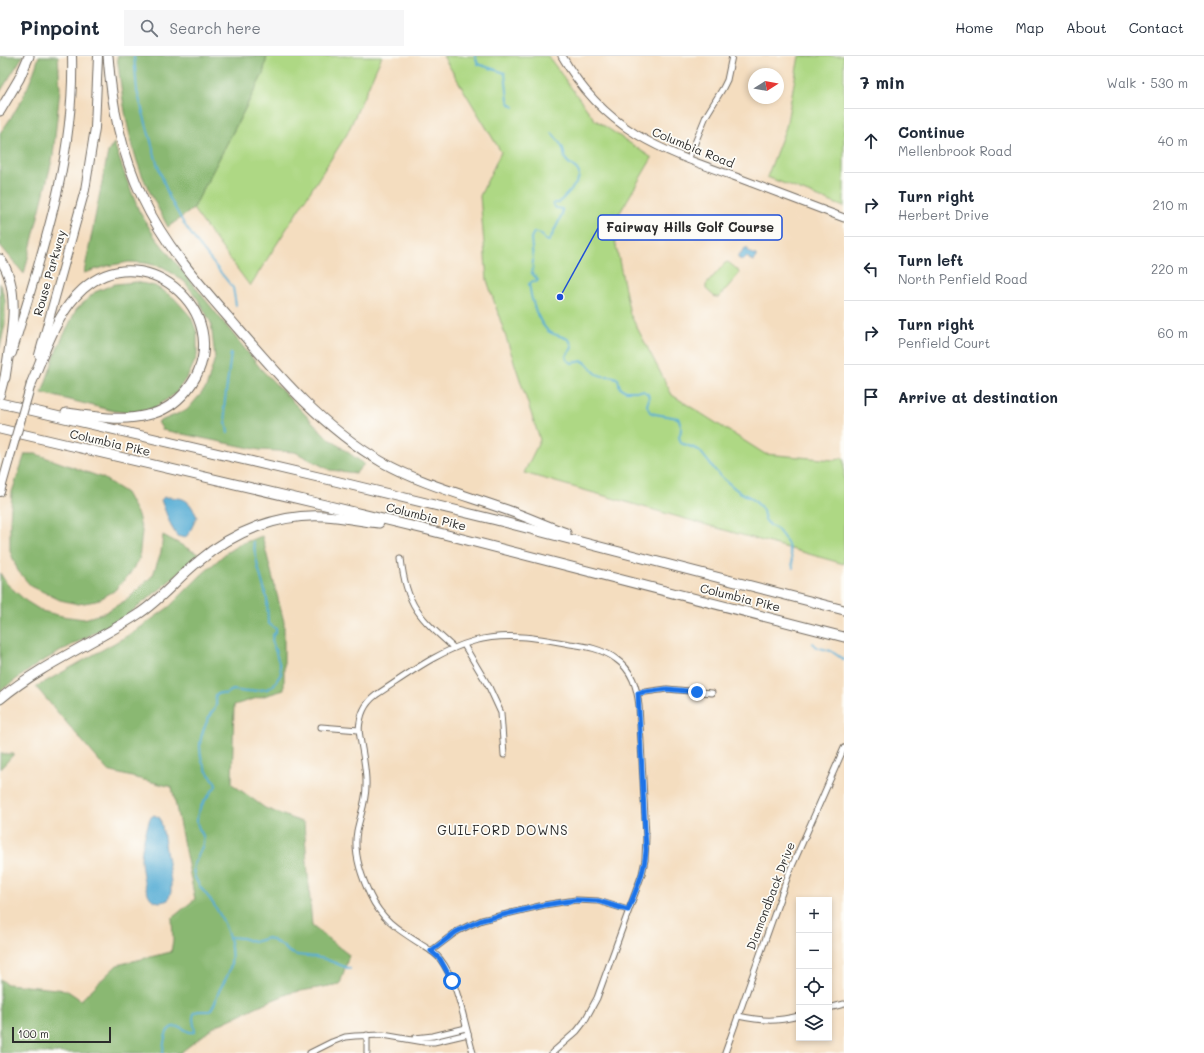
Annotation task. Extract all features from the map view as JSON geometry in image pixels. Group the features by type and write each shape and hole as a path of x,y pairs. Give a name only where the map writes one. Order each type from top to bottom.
{"highway":[{"path":"0,110 19,79 29,56"},
{"path":"108,56 113,100 120,137 133,176 154,220 181,260 214,300 276,372 323,420 363,450 396,469 429,483 507,510 603,548"},
{"path":"0,259 7,272 11,285 13,313 5,378"},
{"path":"13,406 118,418 136,418 158,412 176,402 197,375 202,355 203,343 200,322 190,303 180,292 172,285 153,275 130,271 120,272 100,278 83,289 64,312 52,333 31,384"},
{"name":"Columbia Pike","path":"0,403 331,480 844,610"},
{"name":"Columbia Pike","path":"0,430 424,529 843,637"},
{"path":"0,699 35,674 152,605 209,552 253,528 298,517 324,516 424,529"}],"main road":[{"name":"Rouse Parkway","path":"0,395 59,186 69,125 72,56"},
{"name":"Rouse Parkway","path":"0,492 85,190 95,128 98,56"},
{"name":"Columbia Road","path":"562,56 598,104 611,117 643,139 688,160 844,218"}],"street":[{"path":"688,160 706,116 723,88 729,72 732,56"},
{"path":"401,558 407,590 418,614 425,623 454,648"},
{"path":"473,1053 452,981 440,959 382,916 370,895 362,873 358,859 357,832 364,807 367,784 359,730 361,714 370,700 433,659 454,648 488,638 521,636 541,638 598,650 612,656 621,663 632,676 638,693 646,836 646,855 642,874 602,987 594,1004 577,1031 552,1053"},
{"path":"464,645 489,687 501,713 504,755"},
{"path":"638,693 667,689 712,693"},
{"path":"321,727 359,730"},
{"name":"Diamondback Drive","path":"725,1053 789,873 844,748"},
{"path":"431,951 456,932 482,920 544,905 576,900 598,901 628,910"},
{"path":"832,1007 844,1004"},
{"path":"738,1016 772,1021 796,1017"},
{"path":"310,1053 345,1037 383,1035 424,1042 434,1042 467,1031"},
{"path":"367,1035 367,1053"}],"green space":[{"path":"0,56 23,56 0,92"},
{"path":"39,56 58,56 60,89 53,156 24,274 0,245 0,133 13,115 23,96 32,77"},
{"path":"117,56 267,56 263,74 193,209 168,227 140,171 137,161 126,116"},
{"path":"267,56 382,56 347,134 250,286 193,209 263,74"},
{"path":"443,56 548,56 594,119 652,158 612,226 630,314 672,395 765,454 834,460 844,458 844,564 524,473 540,440 487,280 480,196 501,152"},
{"path":"799,56 844,56 844,207 767,177 786,127"},
{"path":"114,143 139,211 155,237 261,369 327,437 364,464 356,473 330,470 295,452 260,450 163,430 158,422 187,410 206,388 215,358 211,323 199,301 185,282 163,267 145,263 129,262 107,266 84,273 108,152"},
{"path":"728,262 738,270 739,274 719,297 715,297 706,289 706,285 725,263"},
{"path":"136,282 155,286 174,298 191,317 197,333 197,356 189,374 175,394 154,408 132,413 114,411 42,393 57,349 76,310 95,292 115,284"},
{"path":"0,283 5,299 5,324 0,348"},
{"path":"25,454 36,454 103,478 126,493 138,515 142,531 139,559 129,575 114,591 96,601 78,604 60,600 31,586 18,571 10,551 10,521 12,492"},
{"path":"163,535 198,554 164,586 127,615 39,663 0,691 0,573 7,584 26,601 42,611 84,619 104,613 128,599 153,575 161,552"},
{"path":"262,536 284,622 284,690 234,705 232,784 265,808 304,823 312,926 349,955 340,984 290,993 258,1006 214,1027 180,1053 0,1053 0,979 7,984 66,990 81,1000 117,965 171,952 173,940 172,918 195,899 172,787 108,771 36,687 134,632 169,607 226,553 240,544"},
{"path":"0,754 14,754 0,769"}],"water":[{"path":"745,248 747,248 750,253 756,255 753,261 747,256 743,260 738,258"},
{"path":"164,497 181,498 188,502 194,510 197,517 185,538 177,536 171,526 161,500"},
{"path":"154,815 160,818 171,882 171,892 168,900 160,902 153,900 148,893 144,881 141,862 142,848 150,818"}],"waterway":[{"path":"134,56 137,91 157,163 169,197 184,224 198,244 233,288 236,305"},
{"path":"475,56 478,64 505,73 508,100 514,107"},
{"path":"552,133 562,147 566,160 577,169 579,175 573,188 559,203 554,203 553,205 556,208 562,209 562,215 549,241 545,240 541,234 534,232 531,238 533,260 532,273 538,280 529,284 531,297 538,316 548,331 569,340 572,348 566,356 567,360 572,363 583,361 597,374 615,377 618,379 620,388 626,391 643,391 648,394 649,399 647,405 650,412 678,418 681,427 679,437 681,443 699,450 719,475 738,491 751,498 760,506 765,520 777,529 787,542 793,568"},
{"path":"228,433 224,408 231,353"},
{"path":"163,1053 166,1035 171,1028 180,1027 189,1032 195,1032 193,1019 194,1013 198,1011 210,1011 215,1003 231,964 231,948 224,924 210,899 197,882 193,869 202,847 203,840 197,820 199,810 216,786 214,780 203,764 200,746 201,738 206,725 216,706 215,695 220,693 225,694 233,690 246,692 267,689 273,686 281,674 272,640 276,629 268,623 267,599 253,542"},
{"path":"812,643 816,647 831,651 844,660"},
{"path":"229,937 242,938 254,942 268,938 283,946 289,952 297,955 325,959 350,969"}],"place":[{"name":"Fairway Hills Golf Course","path":"560,297"}],"district":[{"name":"GUILFORD DOWNS","path":"503,830"}],"route":[{"path":"452,981 440,959 431,951 456,932 482,920 544,905 576,900 598,901 628,910 642,874 646,850 638,693 667,689 697,692"}]}
